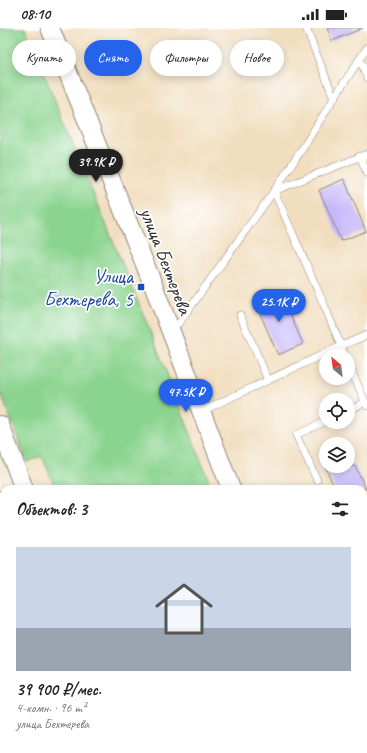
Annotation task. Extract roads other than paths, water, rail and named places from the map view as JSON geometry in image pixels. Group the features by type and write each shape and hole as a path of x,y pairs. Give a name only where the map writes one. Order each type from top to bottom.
{"street":[{"name":"улица Бехтерева","path":"50,28 229,485"},
{"path":"0,425 22,485"}],"lane":[{"path":"306,28 334,98"},
{"path":"169,328 179,323 274,190 367,48"},
{"path":"358,63 362,64 367,78"},
{"path":"274,190 364,155 367,173"},
{"path":"274,190 342,349"},
{"path":"240,315 268,380"},
{"path":"202,412 367,335"},
{"path":"355,379 366,404 355,408"},
{"path":"317,480 296,435 319,424"}],"place":[{"name":"Улица Бехтерева, 5","path":"141,287"}]}
